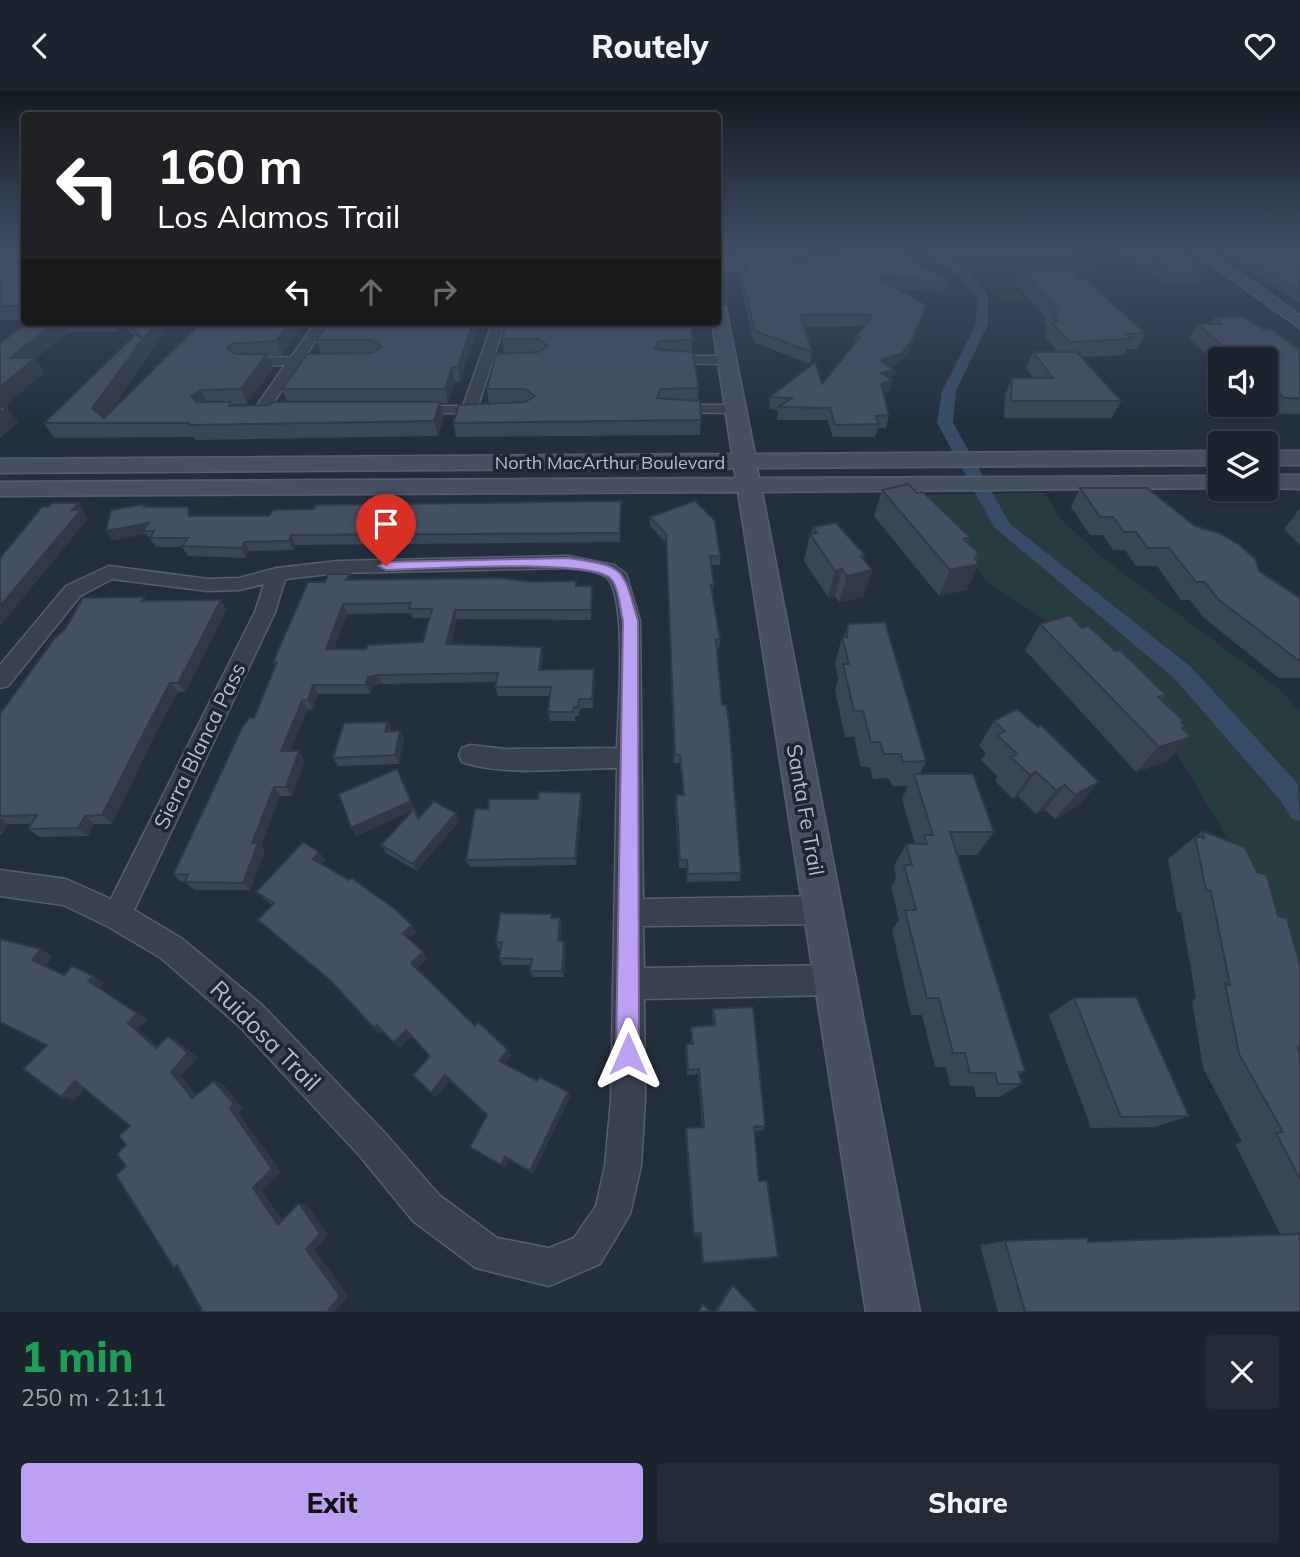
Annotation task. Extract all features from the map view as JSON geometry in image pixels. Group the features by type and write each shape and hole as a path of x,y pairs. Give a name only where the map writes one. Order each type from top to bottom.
{"main road":[{"path":"1279,308 1300,323"},
{"name":"Santa Fe Trail","path":"720,326 893,1312"},
{"path":"1278,458 1300,458"},
{"path":"1167,459 1188,483"},
{"name":"North MacArthur Boulevard","path":"0,489 746,474 919,460 1208,459"},
{"name":"North MacArthur Boulevard","path":"0,466 746,474 930,484 1208,483"},
{"path":"1278,482 1300,482"}],"street":[{"path":"261,410 318,326"},
{"path":"469,410 493,360 498,326"},
{"path":"243,362 349,360"},
{"path":"663,360 726,360"},
{"path":"666,409 735,409"},
{"path":"399,410 504,410"},
{"path":"0,680 73,591 109,572 208,585 239,584 277,574 338,567 568,562 607,569 619,578 631,621 627,985 835,980"},
{"name":"Sierra Blanca Pass","path":"117,916 265,612 277,574"},
{"path":"471,755 505,759 630,758"},
{"name":"Ruidosa Trail","path":"0,883 66,893 117,916 171,948 251,1016 371,1143 426,1208 489,1255 549,1267 587,1251 612,1214 623,1166 628,1100 627,985"},
{"path":"628,913 822,910"}],"green space":[{"path":"1044,493 1060,518 1103,558 1279,689 1300,712 1300,1047 1230,843 1166,735 1066,633 987,582 926,498 927,495"}],"building":[{"path":"749,308 925,308 912,340 902,353 880,360 894,370 881,373 893,380 881,384 889,415 876,416 879,424 835,425 830,408 778,407 792,398 770,397 815,362 822,384 860,337 856,337 872,315 801,315 812,352 755,331"},
{"path":"1050,308 1118,308 1145,333 1126,334 1132,339 1070,342 1051,322 1058,322 1051,315 1057,315"},
{"path":"1214,317 1243,317 1263,329 1271,329 1300,350 1300,398 1284,398 1278,393 1278,347 1225,347 1197,324 1222,324"},
{"path":"23,326 51,326 10,358 35,358 0,387 0,343"},
{"path":"130,326 153,326 143,339"},
{"path":"198,326 287,326 276,341 230,344 227,349 236,354 267,354 241,389 201,390 191,396 196,402 231,402 229,406 270,405 272,402 440,402 434,421 188,425 189,423 44,423 136,334 142,340 92,408 104,418"},
{"path":"327,326 472,326 458,367 452,367 445,389 282,389 307,354 372,353 382,347 372,340 316,340"},
{"path":"505,326 691,326 692,340 658,341 655,349 693,352 699,388 660,389 657,398 700,401 701,420 453,423 459,405 525,402 535,396 525,389 487,389 496,354 538,352 548,346 538,339 502,339"},
{"path":"1033,352 1077,352 1121,401 1011,401 1012,378 1053,378"},
{"path":"908,484 917,493 923,492 970,537 964,539 980,555 975,559 979,564 950,570 882,490"},
{"path":"1080,488 1147,488 1195,526 1219,533 1240,545 1256,560 1259,571 1300,598 1300,660 1218,599 1205,582 1196,582 1169,548 1148,548 1136,532 1124,532 1113,517 1100,517"},
{"path":"621,501 620,533 291,535 289,541 245,542 241,548 182,546 188,538 150,538 154,531 143,531 149,523 106,531 111,510 145,504 144,507 188,507 189,516 269,516 273,510 314,509 316,505"},
{"path":"695,501 715,521 720,556 710,556 714,585 711,585 720,639 716,639 722,705 726,705 729,722 741,873 688,874 687,860 680,860 676,795 684,795 680,755 675,755 666,534 650,517"},
{"path":"52,503 79,503 72,510 81,510 0,606 0,558 42,507 48,507"},
{"path":"836,523 865,555 861,556 872,570 847,576 842,569 835,571 810,534 817,533 813,527"},
{"path":"328,574 350,574 346,580 499,578 532,582 576,581 576,586 592,586 591,610 455,610 446,644 542,647 539,670 594,669 592,699 579,699 578,707 574,707 573,712 548,712 551,687 495,687 498,673 378,675 368,677 365,685 313,685 308,700 302,701 281,751 299,751 286,787 274,787 252,843 258,843 243,883 185,882 188,874 173,875 243,726 249,718 254,718 277,662 273,662 308,582 325,582","holes":["411,603 409,609 432,609 423,642 368,645 366,649 326,649 343,604"]},
{"path":"145,597 142,601 221,600 178,683 170,683 102,815 85,816 78,828 28,829 37,815 0,816 0,714 54,639 65,629 83,598"},
{"path":"1070,615 1082,628 1089,626 1115,651 1120,650 1166,695 1158,697 1184,721 1181,722 1185,727 1182,728 1191,737 1159,747 1040,624"},
{"path":"885,622 926,761 903,762 901,754 884,754 880,742 871,742 863,711 854,711 843,664 849,664 842,637 847,637 848,624"},
{"path":"1017,709 1038,727 1041,725 1099,782 1075,795 1065,785 1056,790 1036,772 1030,775 1011,757 1017,754 997,735 1005,731 994,721"},
{"path":"388,722 385,732 400,731 395,755 333,758 344,723"},
{"path":"397,769 411,801 351,828 339,794"},
{"path":"914,774 973,774 994,832 950,832 1025,1071 1018,1072 1022,1084 998,1084 995,1073 970,1073 965,1053 953,1053 939,998 927,998 905,910 916,910 904,865 912,865 906,844 927,844 924,835 933,835"},
{"path":"539,792 581,793 575,858 466,860 475,809 488,809 489,799 538,799"},
{"path":"434,801 456,813 413,864 381,845 414,809 418,819"},
{"path":"1202,831 1245,847 1257,872 1267,875 1278,916 1287,918 1300,965 1300,1179 1276,1133 1283,1132 1239,1054 1225,983 1230,985 1211,891 1206,890 1195,836 1204,838"},
{"path":"303,842 319,852 313,859 349,880 352,878 412,925 403,933 423,952 411,963 475,1026 478,1022 508,1050 499,1061 537,1081 540,1077 568,1092 530,1171 505,1157 501,1165 470,1147 487,1115 445,1075 431,1093 413,1075 430,1056 406,1030 394,1043 377,1025 374,1028 330,980 258,920 274,903 256,892"},
{"path":"500,913 551,914 551,918 560,918 558,941 564,941 562,971 530,971 532,959 499,958 502,942 496,943"},
{"path":"0,939 41,949 32,960 64,975 72,966 93,976 88,981 137,1013 128,1023 156,1048 168,1036 188,1053 171,1072 192,1098 214,1081 234,1104 230,1108 272,1169 253,1188 278,1225 299,1203 320,1234 306,1249 340,1296 327,1312 203,1312 177,1265 174,1268 116,1175 126,1166 117,1154 126,1145 119,1136 130,1126 75,1081 61,1097 23,1069 47,1045 0,1022"},
{"path":"1136,997 1189,1116 1121,1117 1074,998"},
{"path":"753,1007 765,1126 754,1127 759,1181 767,1181 778,1257 703,1263 701,1233 694,1234 686,1128 704,1127 699,1069 688,1070 686,1044 693,1044 691,1027 715,1025 713,1009"},
{"path":"1300,1234 1300,1312 1025,1312 1005,1241 1087,1238 1088,1242"},
{"path":"733,1285 758,1312 716,1312"},
{"path":"703,1304 711,1312 698,1312"}],"waterway":[{"path":"984,308 977,337 949,391 945,423 1003,527 1183,673 1289,792 1300,810"}],"route":[{"path":"386,566 568,562 607,569 619,578 629,605 631,621 628,1054"}]}
